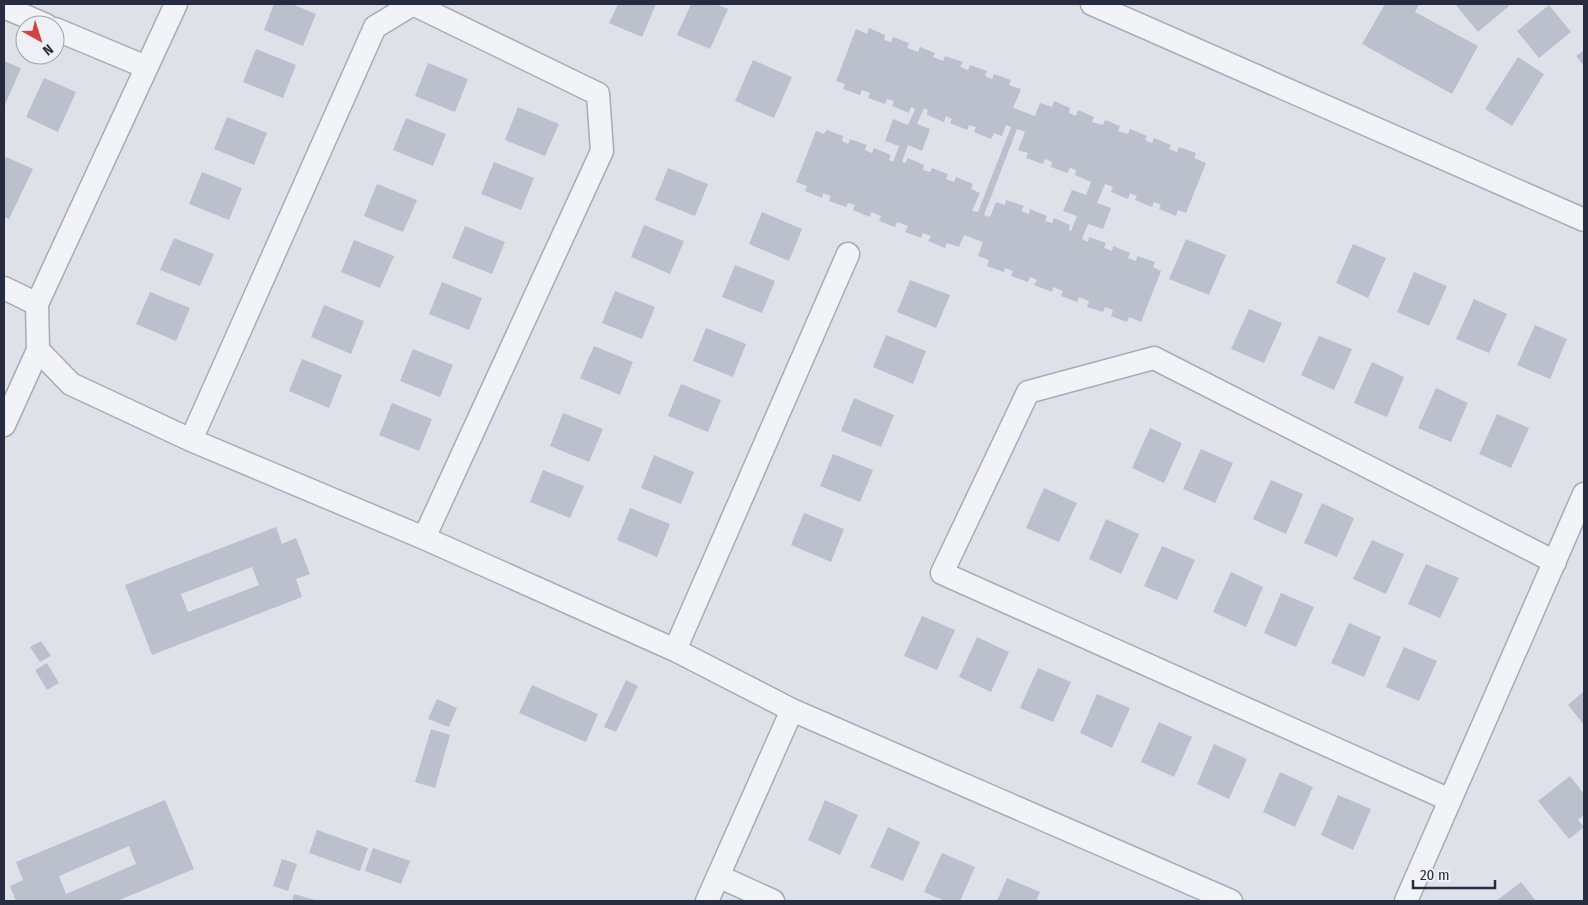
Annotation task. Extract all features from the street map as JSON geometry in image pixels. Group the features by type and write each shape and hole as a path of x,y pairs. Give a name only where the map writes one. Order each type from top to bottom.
{"street":[{"path":"4,425 38,350 37,304 176,4"},
{"path":"191,440 374,26 413,4 598,94 602,151 424,538"},
{"path":"1092,4 1584,220"},
{"path":"4,7 23,15"},
{"path":"65,33 146,67"},
{"path":"675,650 848,254"},
{"path":"4,288 37,304"},
{"path":"38,350 71,384 191,440 424,538 675,650 792,710 1232,901"},
{"path":"1450,800 942,573 1028,392 1154,358 1555,562"},
{"path":"1406,901 1584,494"},
{"path":"707,901 792,710"},
{"path":"718,876 773,901"}],"building":[{"path":"274,4 292,4 316,14 303,46 264,30"},
{"path":"618,4 656,4 642,37 609,23"},
{"path":"691,4 716,4 728,9 710,49 677,35"},
{"path":"1385,4 1419,4 1415,12 1478,46 1452,94 1362,44"},
{"path":"1455,4 1508,4 1509,6 1478,32"},
{"path":"1549,5 1571,32 1539,58 1517,31"},
{"path":"869,28 885,35 884,40 891,42 893,37 909,43 907,48 918,52 920,47 935,53 933,57 943,61 945,56 963,62 960,67 968,70 970,65 987,71 985,76 992,79 994,74 1011,80 1009,85 1021,89 1013,108 1035,116 1040,103 1052,107 1054,101 1070,108 1069,113 1076,116 1078,110 1094,117 1092,122 1103,125 1105,120 1120,126 1118,131 1128,134 1130,129 1147,136 1145,140 1152,143 1154,138 1171,145 1169,149 1177,152 1179,147 1196,153 1194,158 1206,163 1186,213 1178,210 1176,216 1159,209 1161,205 1154,202 1152,207 1135,200 1137,196 1130,193 1128,199 1111,192 1113,187 1105,184 1097,203 1111,208 1103,229 1088,224 1082,239 1088,242 1089,237 1106,243 1104,248 1112,251 1113,246 1130,253 1128,258 1136,261 1137,256 1155,262 1153,267 1161,271 1141,322 1129,317 1127,322 1111,316 1113,310 1105,307 1103,312 1087,307 1089,301 1079,297 1077,302 1061,296 1063,291 1053,287 1052,292 1034,285 1037,280 1030,277 1028,282 1011,276 1013,271 1005,268 1004,272 987,266 989,260 978,256 983,242 964,235 959,247 947,243 945,248 928,241 931,236 923,233 921,238 905,232 908,226 897,222 895,227 879,221 881,216 871,212 870,217 853,210 855,205 848,203 846,207 829,201 831,196 823,193 822,198 805,191 807,186 796,182 816,131 824,134 827,130 843,136 842,141 848,144 850,139 867,145 865,150 872,153 874,148 891,155 889,160 893,162 899,146 885,141 893,119 908,125 915,109 911,107 909,113 892,106 894,101 887,99 885,104 868,98 870,93 862,90 860,95 843,89 845,84 836,81 856,29 867,34","holes":["924,108 928,110 927,115 944,122 946,116 952,119 950,123 967,130 969,125 976,127 974,132 991,139 994,133 1002,136 1006,125 1011,127 978,212 972,211 980,193 971,189 973,184 956,177 954,182 946,179 948,174 932,168 930,172 923,170 924,165 908,158 905,163 902,162 908,145 922,151 930,129 917,124","1017,129 1025,132 1018,150 1028,153 1026,158 1043,164 1045,159 1052,162 1051,167 1067,173 1070,168 1076,170 1075,175 1091,182 1086,195 1072,190 1063,211 1077,216 1071,231 1069,230 1070,225 1054,218 1052,223 1045,221 1047,216 1030,209 1029,214 1021,211 1024,206 1006,200 1005,205 996,202 990,217 984,215"]},
{"path":"256,49 296,65 283,98 243,82"},
{"path":"1584,50 1584,66 1576,56"},
{"path":"1518,57 1544,74 1512,126 1485,109"},
{"path":"753,60 792,77 774,118 735,101"},
{"path":"4,61 21,68 4,107"},
{"path":"428,63 468,79 455,112 415,96"},
{"path":"44,78 76,92 58,132 26,117"},
{"path":"518,107 559,124 545,156 505,140"},
{"path":"227,117 267,133 254,165 214,149"},
{"path":"406,118 446,134 433,166 393,150"},
{"path":"6,157 33,169 9,219 4,217 4,162"},
{"path":"494,162 534,178 521,210 481,194"},
{"path":"668,168 708,184 695,216 655,200"},
{"path":"202,172 242,188 229,220 189,204"},
{"path":"377,184 417,200 403,232 364,216"},
{"path":"762,212 802,229 789,261 749,244"},
{"path":"644,225 684,241 670,274 631,257"},
{"path":"465,226 505,242 492,274 452,258"},
{"path":"174,238 214,254 200,286 160,270"},
{"path":"1186,239 1226,255 1209,295 1169,279"},
{"path":"354,240 394,256 380,288 341,272"},
{"path":"1353,244 1386,258 1368,298 1336,283"},
{"path":"735,265 775,281 762,313 722,297"},
{"path":"1414,272 1447,286 1429,326 1397,312"},
{"path":"910,280 950,295 936,328 897,312"},
{"path":"442,282 482,298 469,330 429,314"},
{"path":"615,291 655,307 642,339 602,323"},
{"path":"150,292 190,308 176,341 136,324"},
{"path":"1474,299 1507,314 1489,353 1456,339"},
{"path":"324,305 364,321 351,354 311,337"},
{"path":"1249,309 1282,323 1264,363 1231,349"},
{"path":"1535,325 1567,339 1550,379 1517,365"},
{"path":"706,328 746,344 733,377 693,361"},
{"path":"886,335 926,351 913,384 873,367"},
{"path":"1319,336 1352,349 1334,390 1301,375"},
{"path":"594,346 633,362 620,395 580,378"},
{"path":"413,349 453,365 440,397 400,381"},
{"path":"302,359 342,375 329,408 289,391"},
{"path":"1372,362 1404,377 1387,417 1354,403"},
{"path":"681,384 721,400 708,432 668,416"},
{"path":"1436,388 1468,403 1451,442 1418,428"},
{"path":"854,398 894,415 881,447 841,431"},
{"path":"392,403 432,419 419,451 379,435"},
{"path":"563,413 603,429 589,462 550,446"},
{"path":"1497,414 1529,428 1511,468 1479,454"},
{"path":"1150,428 1182,443 1164,483 1132,468"},
{"path":"1201,449 1233,463 1215,503 1183,489"},
{"path":"833,454 873,470 860,502 820,486"},
{"path":"654,455 694,472 681,504 641,488"},
{"path":"543,470 584,486 570,518 530,502"},
{"path":"1271,480 1303,494 1286,534 1253,519"},
{"path":"1044,488 1077,503 1059,542 1026,528"},
{"path":"1322,503 1354,518 1337,557 1304,543"},
{"path":"630,508 670,524 657,557 617,540"},
{"path":"804,513 844,529 831,562 791,545"},
{"path":"1106,519 1139,534 1121,574 1089,559"},
{"path":"276,527 282,544 296,538 310,574 296,579 302,597 152,655 125,585","holes":["252,567 259,585 188,612 181,594"]},
{"path":"1372,540 1404,554 1386,594 1353,579"},
{"path":"1162,546 1195,560 1177,600 1144,586"},
{"path":"1426,564 1459,578 1440,618 1408,604"},
{"path":"1231,572 1263,587 1246,627 1213,612"},
{"path":"1281,593 1314,607 1296,647 1264,633"},
{"path":"922,616 955,630 937,670 904,656"},
{"path":"1349,623 1381,637 1364,677 1331,663"},
{"path":"977,637 1009,652 991,692 959,677"},
{"path":"41,641 51,656 40,662 30,647"},
{"path":"1404,647 1437,661 1419,701 1386,687"},
{"path":"47,663 59,683 47,690 35,670"},
{"path":"1038,668 1071,682 1053,722 1020,708"},
{"path":"626,680 638,686 616,732 604,727"},
{"path":"532,685 598,714 586,742 519,713"},
{"path":"1584,691 1584,725 1568,705"},
{"path":"1097,694 1130,708 1112,748 1080,733"},
{"path":"437,699 457,708 449,727 428,719"},
{"path":"1159,722 1192,737 1174,777 1141,762"},
{"path":"431,729 450,735 435,788 415,782"},
{"path":"1214,744 1247,759 1229,799 1197,784"},
{"path":"1280,772 1313,787 1295,827 1263,812"},
{"path":"1570,776 1584,794 1584,815 1578,820 1584,827 1569,839 1538,801"},
{"path":"1338,795 1371,809 1353,850 1321,835"},
{"path":"165,800 194,869 117,901 16,901 10,886 23,880 16,862","holes":["129,846 136,864 66,894 59,876"]},
{"path":"825,800 858,815 840,855 808,840"},
{"path":"888,827 920,842 903,881 870,867"},
{"path":"317,830 368,848 360,871 309,853"},
{"path":"373,848 410,861 401,884 365,871"},
{"path":"942,853 975,867 960,901 945,901 924,892"},
{"path":"282,859 297,864 288,891 273,886"},
{"path":"1007,878 1040,892 1036,901 997,901"},
{"path":"1521,882 1536,901 1496,901"},
{"path":"294,894 319,901 292,901"}]}
